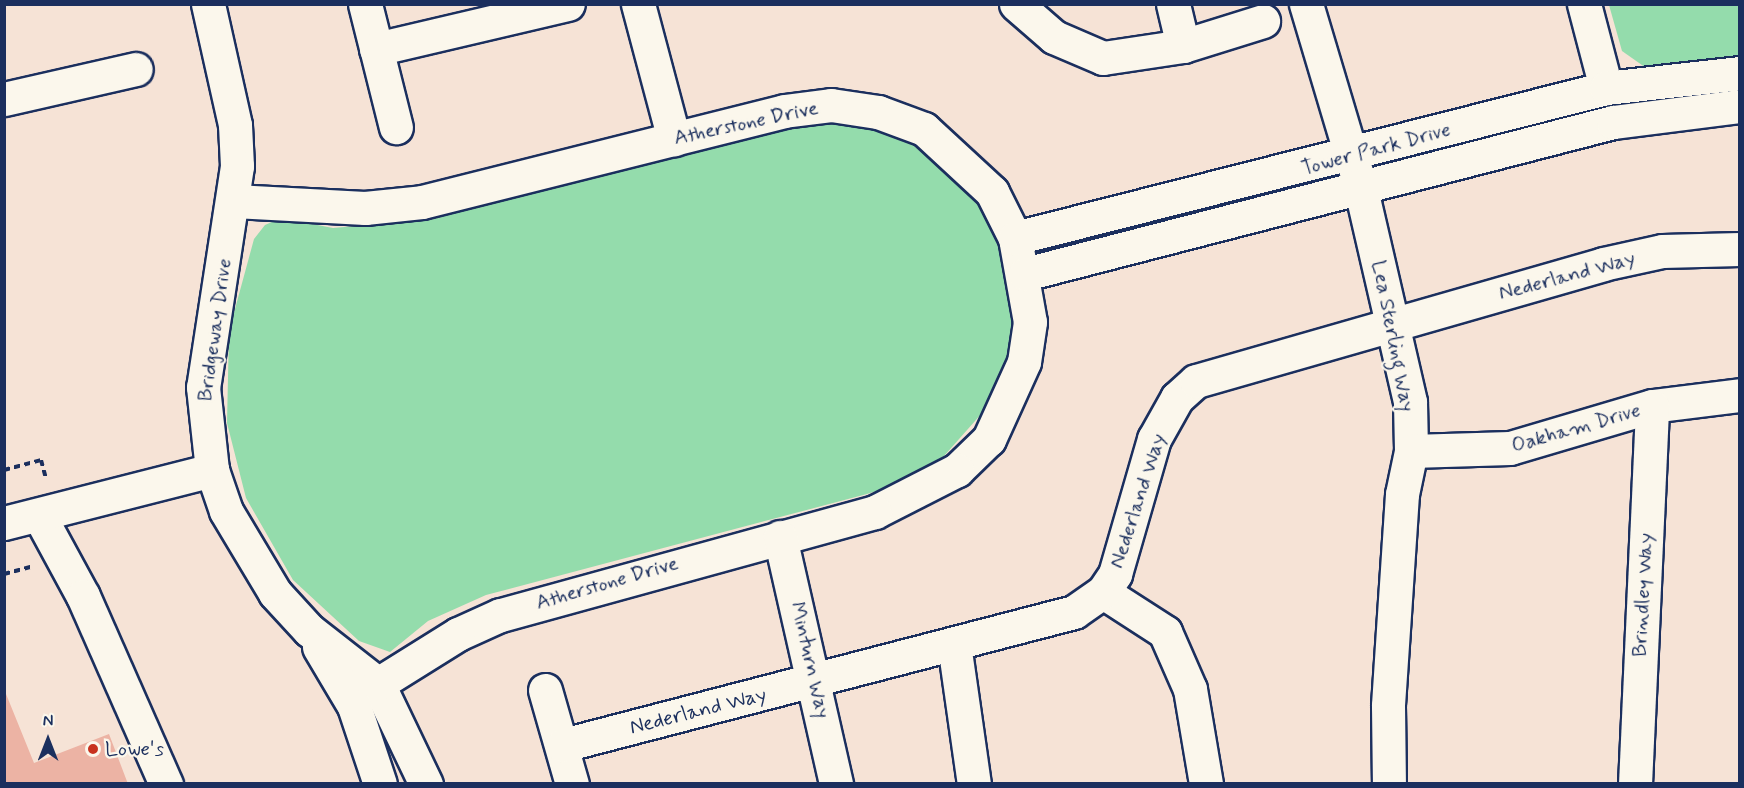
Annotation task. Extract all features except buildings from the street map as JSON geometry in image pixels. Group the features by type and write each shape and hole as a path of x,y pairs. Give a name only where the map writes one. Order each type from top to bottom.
{"street":[{"name":"Bridgeway Drive","path":"208,4 235,125 234,201 203,387 212,470 243,543 275,593 309,630 378,684 426,783"},
{"path":"365,4 396,127"},
{"path":"376,49 568,4"},
{"path":"638,4 674,138"},
{"path":"1173,4 1183,46"},
{"name":"Lea Sterling Way","path":"1306,4 1355,171 1410,402 1411,451 1402,494 1389,694 1389,783"},
{"path":"1584,4 1606,88"},
{"path":"1023,8 1054,37 1089,55 1119,58 1183,46 1263,21"},
{"path":"4,99 136,69"},
{"name":"Tower Park Drive","path":"1025,274 1355,171 1606,88 1740,73"},
{"name":"Atherstone Drive","path":"234,201 365,208 422,202 674,138 831,105 878,112 924,129 964,161 992,192 1015,238 1025,274 1030,322 1024,362 989,439 957,470 911,497 780,537 500,615 458,634 378,684"},
{"name":"Tower Park Drive","path":"1015,238 1613,122 1740,106"},
{"name":"Nederland Way","path":"563,745 1074,612 1103,592 1115,574 1154,439 1177,398 1196,381 1228,370 1652,253 1740,249"},
{"name":"Oakham Drive","path":"1411,451 1510,448 1652,406 1740,395"},
{"name":"Brindley Way","path":"1635,783 1652,406"},
{"path":"4,524 212,470"},
{"path":"39,514 84,596 166,783"},
{"name":"Minturn Way","path":"780,537 816,681 836,783"},
{"path":"1103,592 1165,632 1190,689 1206,783"},
{"name":"Bridgeway Drive","path":"309,630 354,706 381,783"},
{"path":"954,644 974,783"},
{"path":"545,690 563,745 572,783"}],"green space":[{"path":"1609,5 1739,5 1739,60 1649,70 1622,51"},
{"path":"848,120 899,135 926,149 981,202 1001,238 1014,313 1005,368 983,412 944,456 902,483 867,494 486,595 428,621 390,652 359,641 293,580 246,498 227,423 229,331 254,239 265,225 281,218 333,228 400,222 792,121"}],"place":[{"name":"Lowe's","path":"93,749"}]}
